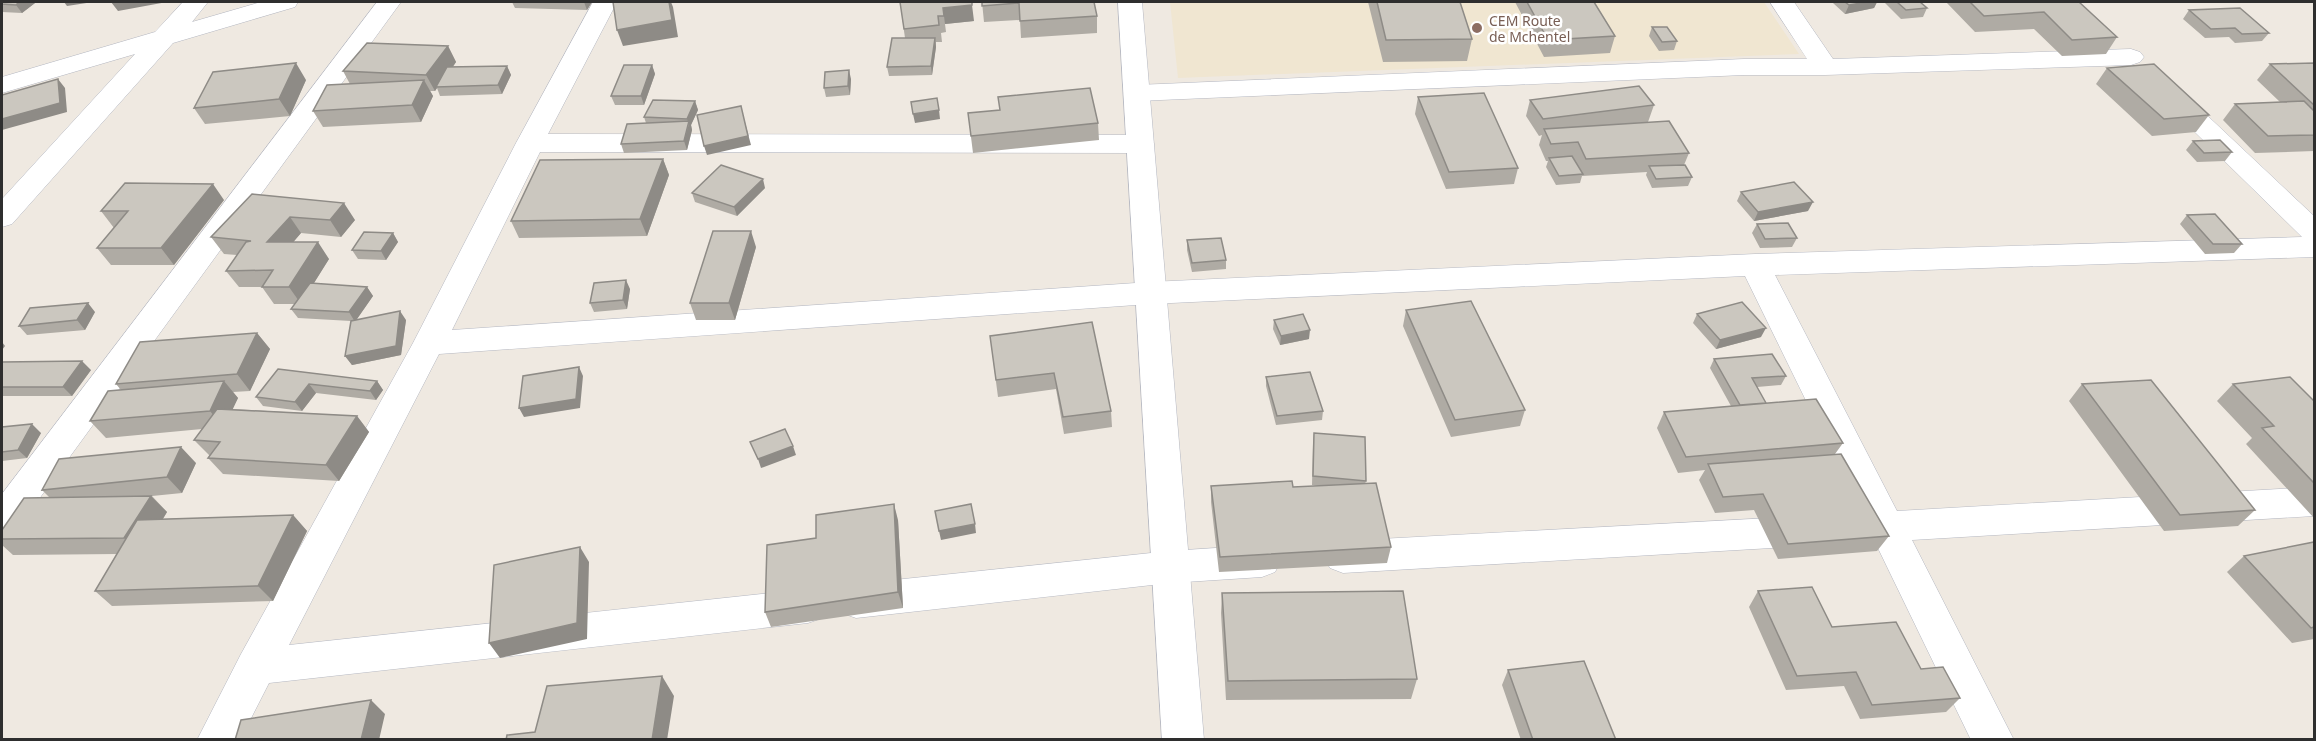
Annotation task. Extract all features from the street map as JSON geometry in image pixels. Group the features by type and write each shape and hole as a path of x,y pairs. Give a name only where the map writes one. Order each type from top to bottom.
{"street":[{"path":"2,218 196,2"},
{"path":"2,85 286,2"},
{"path":"2,520 389,2"},
{"path":"218,740 429,343 604,2"},
{"path":"1130,2 1183,740"},
{"path":"1782,2 1825,68"},
{"path":"2106,33 2314,232"},
{"path":"1137,93 1744,67 2145,71"},
{"path":"530,143 1140,144"},
{"path":"429,343 1150,293 1755,265 2314,247"},
{"path":"1755,265 1887,524 1993,740"},
{"path":"255,667 1170,567 1887,524 2314,502"}],"shaded area":[{"name":"CEM Route de Mchentel","path":"1170,2 1764,2 1799,54 1178,78"}],"building":[{"path":"2,2 19,2 16,5 2,4"},
{"path":"613,2 669,2 672,20 617,30"},
{"path":"900,2 972,2 972,5 943,8 944,16 938,16 939,25 904,29"},
{"path":"982,2 1094,2 1097,16 1020,21 1019,3 982,6"},
{"path":"1377,2 1460,2 1472,39 1386,40"},
{"path":"1527,2 1594,2 1615,36 1548,40"},
{"path":"1845,2 1867,2 1849,5"},
{"path":"1897,2 1920,2 1927,8 1906,10"},
{"path":"1970,2 2079,2 2117,37 2072,40 2044,12 1984,16"},
{"path":"2240,8 2269,33 2242,34 2235,28 2211,29 2189,10"},
{"path":"1652,27 1667,27 1677,41 1662,42"},
{"path":"892,38 935,38 931,66 887,67"},
{"path":"367,43 448,46 426,75 343,71"},
{"path":"296,63 279,99 194,108 213,72"},
{"path":"2314,63 2314,105 2270,64"},
{"path":"2154,64 2209,115 2164,119 2107,68"},
{"path":"624,65 652,65 641,96 611,96"},
{"path":"507,66 498,85 436,87 447,67"},
{"path":"849,70 848,86 824,88 825,72"},
{"path":"58,79 60,103 2,119 2,95"},
{"path":"424,80 412,105 313,111 327,85"},
{"path":"1639,86 1654,105 1543,119 1530,100"},
{"path":"1090,88 1098,123 971,136 968,113 1000,110 998,97"},
{"path":"1484,93 1518,168 1449,172 1418,97"},
{"path":"937,98 939,110 913,114 911,102"},
{"path":"653,100 695,101 687,119 644,117"},
{"path":"2304,101 2314,111 2314,135 2268,136 2235,104"},
{"path":"741,106 748,136 704,146 697,115"},
{"path":"689,121 684,141 621,144 627,124"},
{"path":"1669,121 1689,153 1586,159 1578,142 1551,144 1544,129"},
{"path":"2220,140 2232,152 2204,153 2193,141"},
{"path":"1572,156 1583,174 1559,176 1549,158"},
{"path":"663,159 640,219 511,221 540,160"},
{"path":"721,165 763,179 734,207 692,193"},
{"path":"1685,165 1692,177 1656,179 1649,166"},
{"path":"1794,182 1813,202 1758,212 1741,192"},
{"path":"125,183 213,184 161,248 97,248 128,211 101,211"},
{"path":"252,194 344,203 330,220 290,217 267,242 318,242 289,287 262,287 273,270 226,271 246,242 251,241 211,237"},
{"path":"2215,214 2242,244 2213,244 2187,215"},
{"path":"1788,223 1797,238 1765,239 1757,224"},
{"path":"713,231 751,231 729,303 690,303"},
{"path":"364,232 393,233 381,251 352,250"},
{"path":"1221,238 1226,260 1192,263 1187,240"},
{"path":"626,280 623,300 590,303 594,283"},
{"path":"310,283 367,287 349,312 291,309"},
{"path":"1471,301 1525,410 1455,420 1406,310"},
{"path":"1742,302 1766,328 1720,340 1697,314"},
{"path":"88,303 77,320 19,326 30,308"},
{"path":"400,311 396,346 345,356 351,321"},
{"path":"1303,314 1310,330 1281,336 1274,320"},
{"path":"1092,322 1111,411 1063,417 1054,373 996,380 990,336"},
{"path":"257,333 237,374 116,384 140,342"},
{"path":"1772,354 1786,376 1752,378 1766,403 1740,405 1714,359"},
{"path":"82,361 63,387 2,387 2,362"},
{"path":"579,367 576,399 519,408 523,376"},
{"path":"278,369 377,381 370,391 309,384 295,402 256,397"},
{"path":"1310,372 1323,411 1277,416 1266,377"},
{"path":"2290,377 2314,401 2314,483 2262,428 2274,426 2233,384"},
{"path":"2151,380 2255,510 2180,515 2082,384"},
{"path":"224,381 210,411 90,421 108,391"},
{"path":"1816,399 1843,443 1686,457 1664,412"},
{"path":"217,409 357,416 326,465 208,458 220,442 194,440"},
{"path":"32,424 18,450 2,452 2,427"},
{"path":"785,429 793,446 758,459 750,442"},
{"path":"1314,433 1365,437 1366,481 1313,476"},
{"path":"181,447 167,477 42,490 59,459"},
{"path":"1841,454 1889,536 1788,544 1763,494 1723,497 1708,464"},
{"path":"1292,481 1293,487 1376,483 1391,547 1220,557 1211,486"},
{"path":"151,496 124,538 2,539 2,530 24,498"},
{"path":"894,504 898,592 765,612 767,545 816,538 816,515"},
{"path":"971,504 975,524 939,531 935,511"},
{"path":"293,515 258,586 95,591 137,520"},
{"path":"2314,542 2314,627 2311,628 2244,556"},
{"path":"580,547 577,623 489,643 494,565"},
{"path":"1812,587 1832,627 1896,622 1921,669 1943,667 1960,698 1872,705 1856,672 1797,676 1758,591"},
{"path":"1403,591 1417,679 1228,681 1222,593"},
{"path":"1584,661 1616,740 1533,740 1508,670"},
{"path":"662,676 652,740 506,740 507,735 535,732 547,686"},
{"path":"371,700 361,740 235,740 241,720"}],"place":[{"name":"CEM Route de Mchentel","path":"1477,28"}]}
